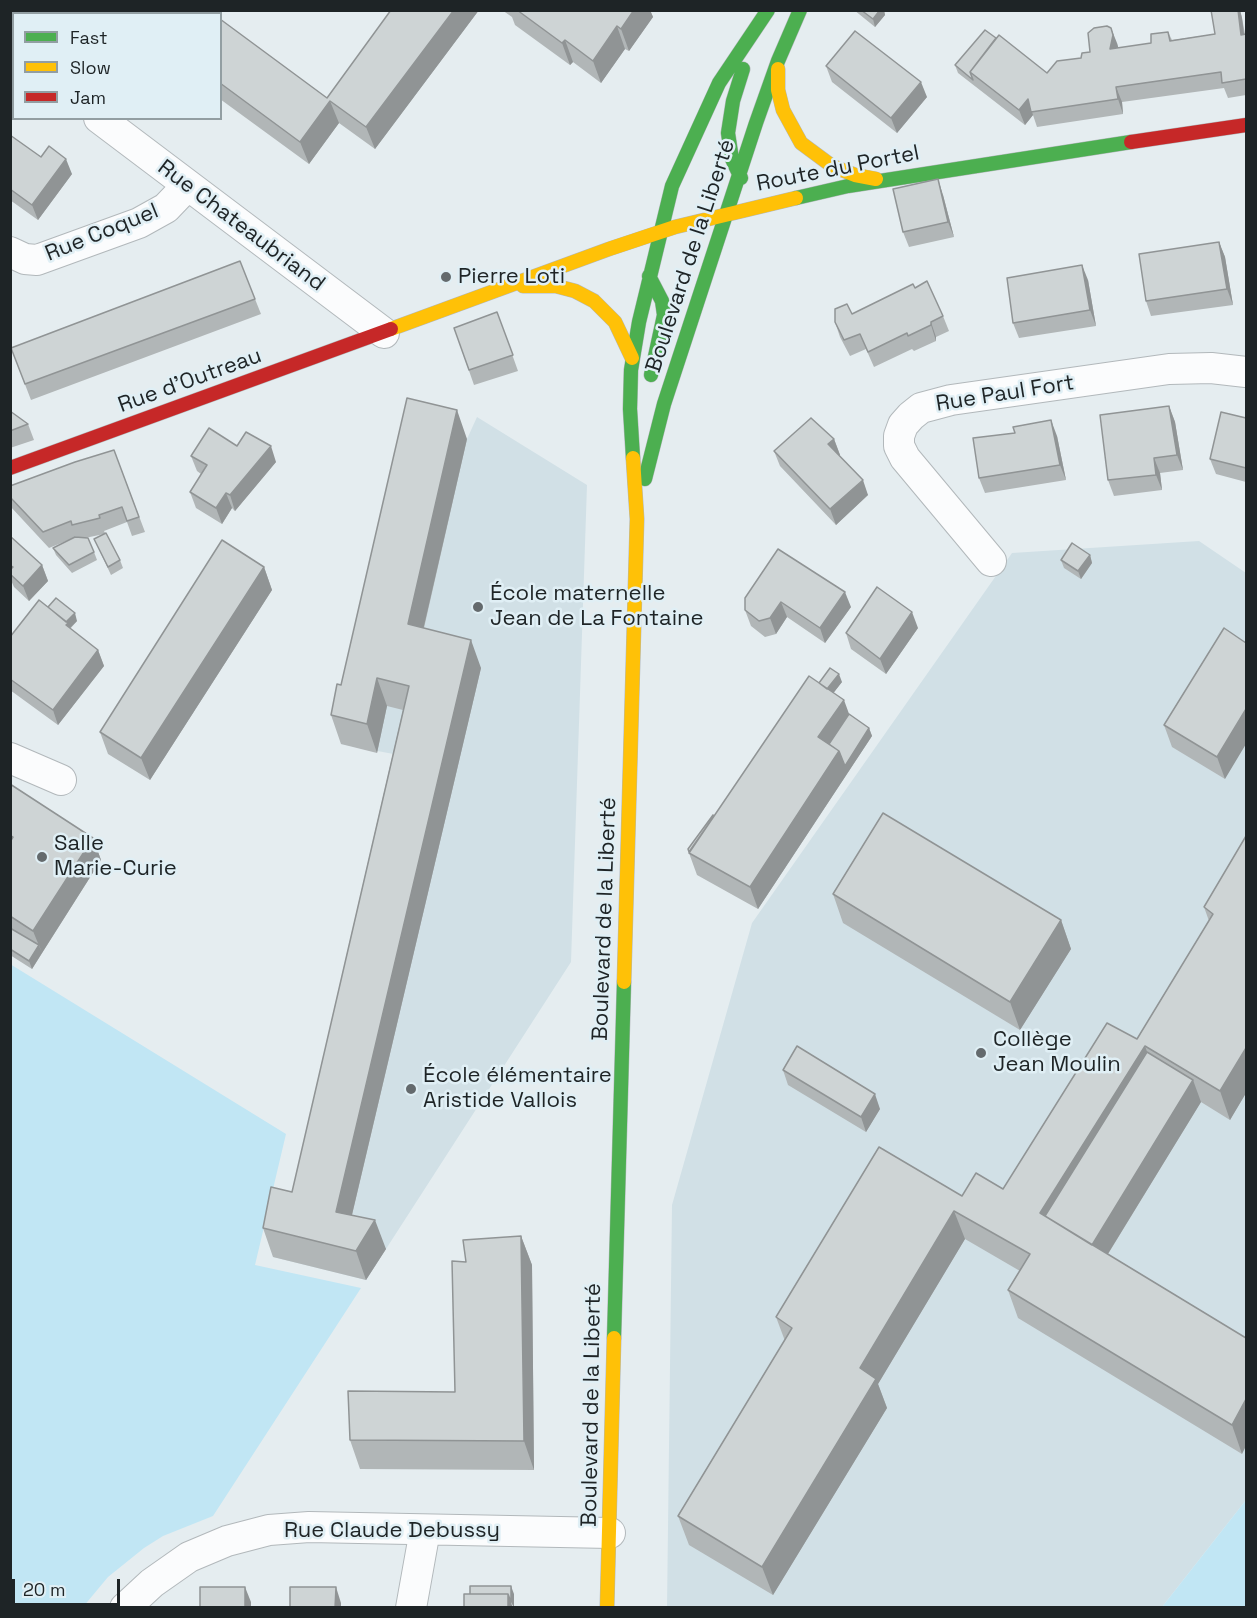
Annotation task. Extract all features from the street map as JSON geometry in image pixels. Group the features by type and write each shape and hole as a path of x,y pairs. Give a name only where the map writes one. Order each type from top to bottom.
{"main road":[{"name":"Boulevard de la Liberté","path":"607,1608 638,519 630,401 632,358 645,272 662,231 678,170 719,83 768,10"},
{"name":"Boulevard de la Liberté","path":"638,519 664,404 778,61 800,10"},
{"path":"757,27 730,115 728,133 730,151 740,176 751,190 766,199 778,202"},
{"path":"778,61 778,90 783,111 801,143 815,156 832,166 855,175 886,180"},
{"name":"Route du Portel","path":"384,333 578,260 662,231 728,213 886,180 1246,125"},
{"path":"578,260 610,256 624,258"},
{"path":"645,272 662,301 664,315 652,368 651,454"},
{"path":"504,288 532,285 556,286 575,291 594,301 615,322 632,358"},
{"name":"Rue d'Outreau","path":"10,468 384,333"}],"street":[{"name":"Rue Chateaubriand","path":"102,120 384,333"},
{"name":"Rue Coquel","path":"10,252 25,259 37,260 99,238 139,223 166,208 187,186"},
{"name":"Rue Paul Fort","path":"991,561 904,458 899,447 899,436 903,424 910,416 921,408 951,400 1168,369 1211,368 1246,372"},
{"path":"10,758 61,780"},
{"name":"Rue Claude Debussy","path":"125,1608 152,1583 189,1557 208,1548 269,1530 309,1527 610,1533"},
{"path":"411,1608 425,1530"}],"shaded area":[{"path":"477,417 587,485 571,962 366,1280 273,1257 282,1216 302,1220 409,757 341,744 417,427 467,439"},
{"name":"Collège Jean Moulin","path":"1199,541 1246,573 1246,1500 1162,1607 667,1608 672,1205 752,923 1012,553"},
{"path":"10,964 286,1134 255,1265 361,1288 213,1516 163,1536 144,1548 108,1577 83,1607 11,1607"},
{"path":"1246,1500 1246,1607 1162,1607"}],"building":[{"path":"148,10 209,10 211,12 147,12"},
{"path":"391,10 454,10 366,127 330,101 300,142 222,84 222,20 327,98"},
{"path":"517,10 634,10 621,29 617,26 593,61 565,40 562,43"},
{"path":"861,10 880,10 873,19"},
{"path":"1211,10 1238,10 1241,35 1246,34 1246,79 1222,83 1221,72 1116,87 1118,99 1031,112 1028,99 1019,110 970,72 999,35 1047,73 1057,61 1081,58 1082,53 1090,52 1088,33 1094,28 1107,26 1111,28 1113,35 1110,49 1151,43 1151,34 1168,32 1170,41 1215,34"},
{"path":"985,30 996,38 970,72 973,80 955,65"},
{"path":"855,31 921,82 891,118 826,66"},
{"path":"10,135 41,157 49,146 66,159 32,205 10,189"},
{"path":"938,179 948,222 903,232 893,189"},
{"path":"1219,242 1227,289 1146,301 1139,254"},
{"path":"240,261 255,299 25,384 11,348"},
{"path":"1082,265 1090,310 1013,323 1007,278"},
{"path":"927,281 943,316 931,322 931,325 908,336 907,333 868,352 860,334 844,340 835,322 835,309 847,304 852,314 913,284 915,288"},
{"path":"497,312 513,355 469,370 454,328"},
{"path":"407,398 457,410 408,624 471,640 336,1212 375,1220 356,1251 263,1228 271,1187 292,1192 409,686 377,678 367,724 331,715 337,684 341,685"},
{"path":"1169,406 1177,455 1154,458 1156,475 1108,480 1100,415"},
{"path":"10,411 28,424 10,431"},
{"path":"1221,412 1246,418 1246,468 1210,459"},
{"path":"811,418 834,439 828,444 863,480 830,509 774,451"},
{"path":"1051,420 1060,465 979,478 973,438 1015,433 1013,427"},
{"path":"209,428 237,446 246,432 271,446 230,495 226,493 216,508 190,492 207,465 191,456"},
{"path":"114,450 139,517 127,521 122,507 99,515 100,518 72,525 71,521 43,532 10,497 10,486"},
{"path":"106,533 120,560 108,567 94,539"},
{"path":"10,536 42,565 23,586 10,574 13,567 10,565"},
{"path":"75,537 88,538 94,552 69,565 53,548"},
{"path":"222,540 264,567 141,758 100,732"},
{"path":"1072,543 1090,555 1078,571 1061,560"},
{"path":"778,549 845,592 820,628 781,602 770,618 759,621 745,610 745,598"},
{"path":"877,587 912,612 880,659 846,633"},
{"path":"56,598 75,613 66,622 48,607"},
{"path":"39,600 98,650 53,710 10,679 10,637"},
{"path":"1224,628 1246,643 1246,709 1217,757 1164,725"},
{"path":"830,668 839,674 827,689 819,683"},
{"path":"809,676 844,700 818,737 839,751 750,887 689,853"},
{"path":"849,714 869,728 845,766 839,751 829,744"},
{"path":"10,784 93,838 33,931 10,916 10,842 13,837 10,835"},
{"path":"883,813 1061,920 1010,1002 833,894"},
{"path":"714,816 689,852 688,849"},
{"path":"1246,836 1246,1048 1220,1091 1145,1046 1040,1213 1246,1338 1246,1399 1232,1425 1008,1290 1030,1254 954,1211 860,1368 876,1379 762,1567 678,1516 792,1328 776,1317 879,1147 962,1196 976,1173 1003,1189 1107,1023 1137,1039 1213,914 1204,907"},
{"path":"10,928 39,945 29,961 10,949"},
{"path":"797,1046 875,1094 861,1117 783,1070"},
{"path":"1147,1052 1193,1080 1092,1245 1045,1216"},
{"path":"521,1236 524,1441 350,1440 348,1391 455,1392 452,1261 466,1262 463,1240"},
{"path":"470,1586 511,1586 511,1602 508,1594 470,1594"},
{"path":"200,1587 245,1587 245,1608 200,1608"},
{"path":"290,1587 336,1587 335,1608 290,1608"},
{"path":"464,1594 508,1594 508,1608 464,1608"}],"traffic: fast":[{"path":"633,458 630,409 631,370 639,322 672,186 719,83 768,10"},
{"path":"645,479 664,404 756,123 778,61 800,10"},
{"path":"741,178 732,159 728,133 733,101 743,69"},
{"path":"796,198 848,186 1131,142"},
{"path":"649,276 662,301 664,315 651,375"},
{"path":"614,1338 624,982"}],"traffic: slow":[{"path":"778,69 778,90 783,110 801,143 832,166 855,175 876,179"},
{"path":"391,329 675,227 796,198"},
{"path":"523,286 556,286 575,291 594,301 615,322 632,358"},
{"path":"624,982 637,519 633,458"},
{"path":"607,1608 614,1338"}],"traffic: jam":[{"path":"1131,142 1246,125"},
{"path":"10,468 391,329"}],"place":[{"name":"Pierre Loti","path":"446,277"},
{"name":"École maternelle Jean de La Fontaine","path":"478,607"},
{"name":"Salle Marie-Curie","path":"42,857"},
{"name":"Collège Jean Moulin","path":"981,1053"},
{"name":"École élémentaire Aristide Vallois","path":"411,1089"}]}
